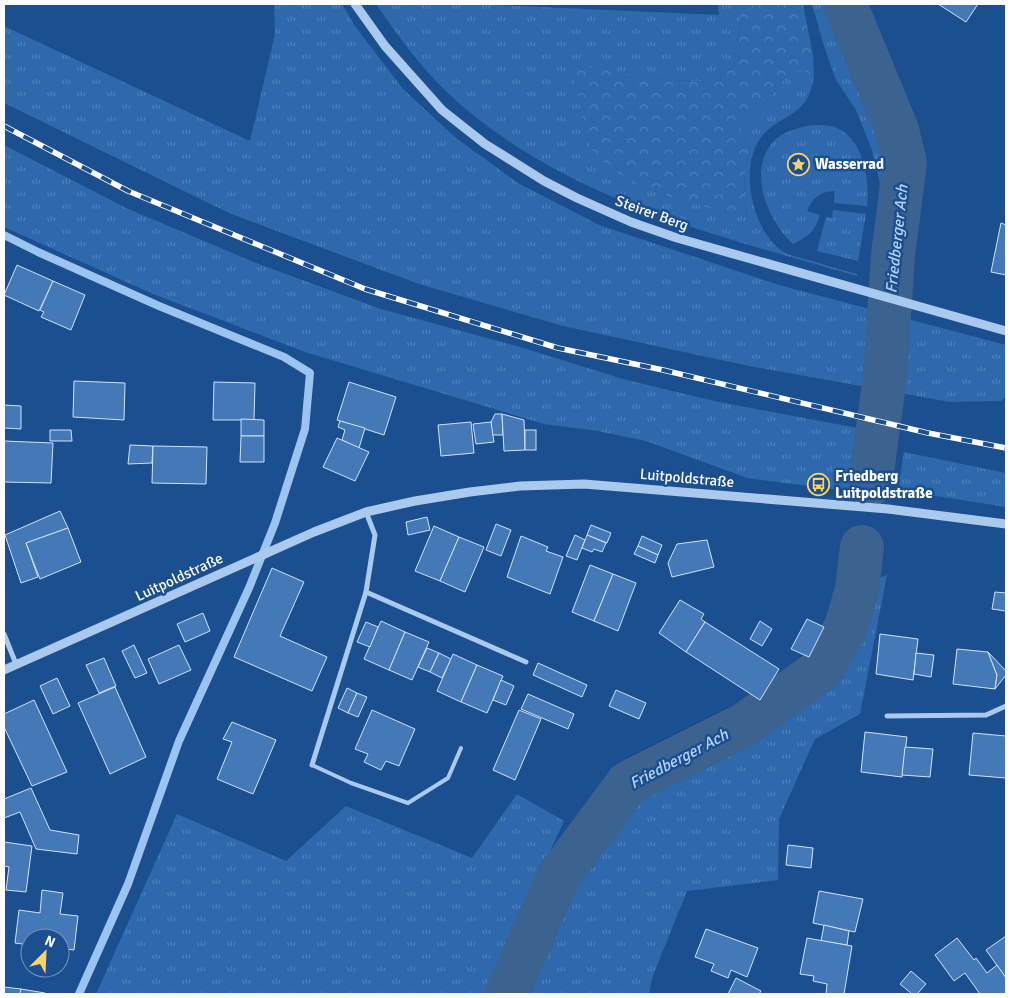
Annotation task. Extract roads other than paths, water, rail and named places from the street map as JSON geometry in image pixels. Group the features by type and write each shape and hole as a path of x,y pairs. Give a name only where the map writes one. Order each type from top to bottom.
{"street":[{"name":"Steirer Berg","path":"355,4 385,46 442,110 485,144 544,181 631,222 676,238 1006,331"},
{"name":"Luitpoldstraße","path":"4,670 156,604 314,532 366,512 415,501 470,492 520,486 584,484 840,504 1006,524"},
{"path":"312,765 366,592 375,535 366,512"},
{"path":"366,592 526,662"},
{"path":"4,634 16,664"},
{"path":"887,716 986,715 1006,706"}],"lane":[{"path":"312,765 408,803 448,778 461,748"}],"waterway":[{"name":"Friedberger Ach","path":"845,4 897,130 905,163 893,255 885,378 870,485"},
{"path":"4,235 159,306 284,357 310,373 305,429 275,523 249,588 179,741 128,884 79,994"},
{"name":"Friedberger Ach","path":"507,994 558,877 628,783 744,725 822,669 846,627 857,589 862,547"}],"railway":[{"path":"4,126 128,191 365,289 558,348 663,370 928,433 1006,448"}],"place":[{"name":"Wasserrad","path":"799,164"},
{"name":"Friedberg Luitpoldstraße","path":"819,485"}]}
